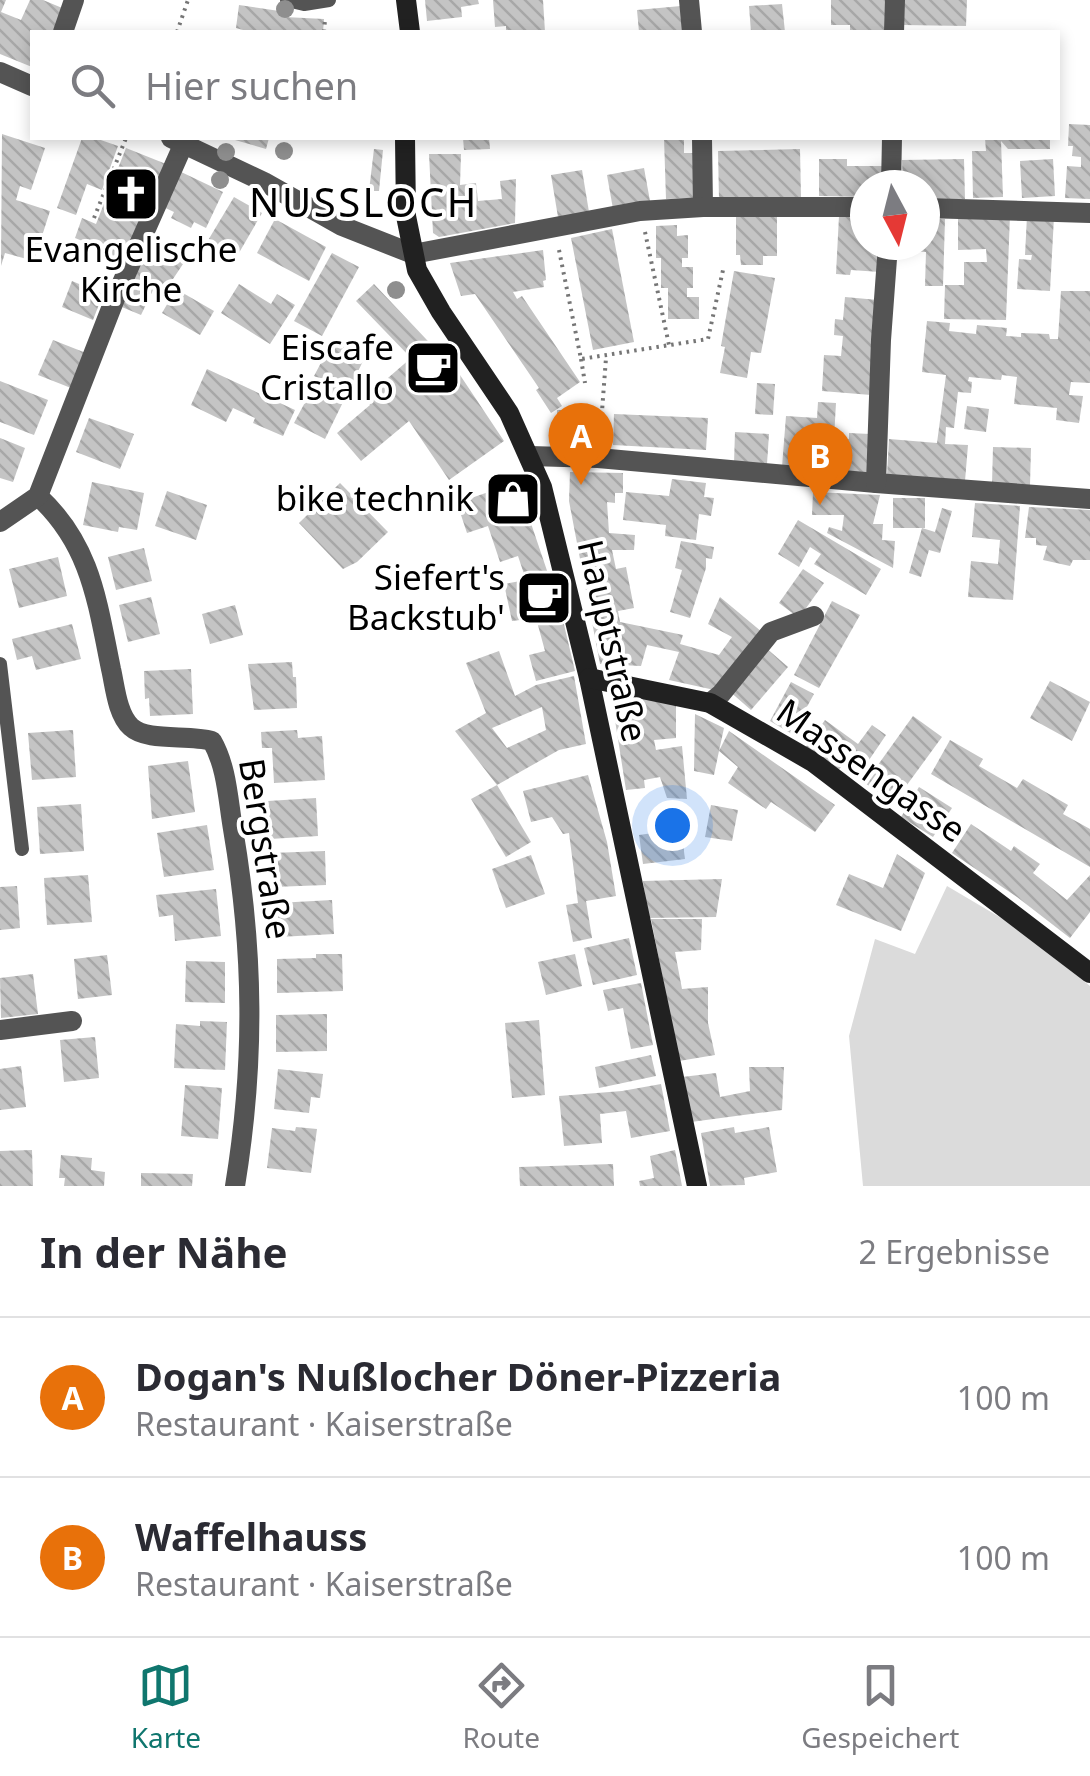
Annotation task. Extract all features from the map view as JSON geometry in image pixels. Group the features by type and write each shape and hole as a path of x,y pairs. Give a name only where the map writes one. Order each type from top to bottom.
{"main road":[{"path":"406,0 410,30"},
{"name":"Hauptstraße","path":"405,140 406,216 424,284 509,413 542,487 589,678 698,1186"},
{"name":"Massengasse","path":"589,678 710,703 812,762 1090,972"}],"street":[{"path":"64,30 74,0"},
{"path":"689,0 692,30"},
{"path":"894,30 895,0"},
{"path":"0,72 30,85"},
{"path":"0,522 38,496 178,140 342,226 413,254 640,211 850,207"},
{"path":"702,140 704,207"},
{"path":"892,140 892,170"},
{"path":"940,208 1090,212"},
{"path":"876,484 887,260"},
{"path":"530,456 598,458 1090,499"},
{"name":"Bergstraße","path":"38,496 62,518 76,541 96,595 119,704 130,727 153,737 194,736 212,741 221,757 250,964 252,1038 247,1111 235,1186"},
{"path":"710,703 722,694 771,632 814,616"},
{"path":"0,1030 72,1021"}],"lane":[{"path":"287,0 304,4 329,0"},
{"path":"0,664 22,850"}],"path":[{"path":"178,30 188,0"},
{"path":"94,218 125,140"},
{"path":"640,211 669,345"},
{"path":"555,230 585,383"},
{"path":"581,358 708,339 723,270"},
{"path":"598,458 606,356"}],"shaded area":[{"path":"947,886 1013,925 1090,986 1090,1186 863,1186 849,1036 875,939 915,954"}],"building":[{"path":"0,0 6,0 1,12 21,20 30,0 43,0 67,10 59,30 30,30 30,66 0,54"},
{"path":"425,0 478,0 479,4 461,7 462,17 427,21"},
{"path":"493,0 543,0 545,30 495,27"},
{"path":"831,0 886,0 886,30 850,30 850,25 831,25"},
{"path":"903,0 967,0 966,26 903,25"},
{"path":"782,4 785,30 751,30 749,6"},
{"path":"239,5 286,12 285,17 324,19 323,30 236,28"},
{"path":"681,6 683,30 639,30 637,10"},
{"path":"1069,124 1090,125 1090,199 1065,198 1067,166 1081,167 1081,157 1072,156 1073,146 1068,146"},
{"path":"2,134 45,148 31,190 20,186 16,200 50,211 34,261 5,253 1,266"},
{"path":"81,140 101,140 118,146 102,190 87,184 76,215 57,208"},
{"path":"235,140 268,140 266,149"},
{"path":"463,140 489,140 490,149 464,150"},
{"path":"664,140 684,140 684,153 694,153 696,198 666,199"},
{"path":"985,140 1050,140 1050,149 1008,149 1001,141 1003,197 973,198 972,151 986,151"},
{"name":"Evangelische Kirche","path":"126,148 166,164 131,254 113,263 99,258 95,246 75,238 82,218 96,224"},
{"path":"374,149 383,150 379,191 369,191"},
{"path":"800,149 801,198 719,199 718,151"},
{"path":"429,154 461,154 460,185 476,183 478,201 502,199 500,181 516,179 515,223 439,237 433,233"},
{"path":"819,159 847,159 847,166 883,166 883,170 850,170 850,197 819,196"},
{"path":"964,159 965,199 940,200 940,170 902,170 902,160"},
{"path":"1053,159 1055,196 1022,198 1020,161"},
{"path":"644,168 650,201 613,209 607,175"},
{"path":"177,170 223,192 206,228 194,222 191,228 171,218 174,212 159,205"},
{"path":"582,170 589,212 558,217 551,175"},
{"path":"234,197 262,213 232,265 204,247"},
{"path":"1010,215 1006,320 944,319 945,285 964,285 964,262 987,262 986,249 958,250 958,216"},
{"path":"777,216 777,256 763,256 763,265 741,265 740,255 736,255 736,217"},
{"path":"839,216 850,217 850,260 880,260 880,272 851,270 850,275 836,274"},
{"path":"1027,216 1054,217 1050,291 1017,289 1019,259 1031,260 1032,255 1025,255"},
{"path":"275,219 326,247 309,281 257,253"},
{"path":"940,219 945,219 943,286 925,286 926,260 940,260"},
{"path":"677,225 677,236 688,235 688,258 682,258 682,267 693,267 693,288 687,288 687,297 699,297 699,319 668,319 668,288 661,288 661,258 656,258 656,226"},
{"path":"612,229 634,342 593,350 571,238"},
{"path":"148,238 185,261 167,288 157,282 141,315 117,305"},
{"path":"543,250 544,287 513,292 517,299 522,296 580,382 557,398 562,406 551,413 536,390 539,388 475,294 461,296 450,263"},
{"path":"332,253 359,267 322,336 294,321"},
{"path":"734,271 775,278 761,353 751,352 747,378 720,373"},
{"path":"72,281 103,294 93,320 62,307"},
{"path":"239,284 271,304 277,294 295,305 270,344 221,313"},
{"path":"374,284 460,375 504,441 449,480 409,421 361,461 337,433 370,405 366,397 411,358 356,301"},
{"path":"176,289 214,311 200,335 162,313"},
{"path":"1061,291 1090,291 1090,383 1071,382 1069,395 1083,396 1079,423 1056,420 1057,408 1014,404 1017,377 969,377 971,393 958,392 954,428 946,427 945,444 968,445 965,481 887,475 889,439 937,443 946,375 922,372 927,321 950,323 949,331 976,334 977,325 1007,328 1006,336 1049,334 1050,339 1058,339"},
{"path":"845,297 878,300 871,395 822,391 824,355 841,356 843,336 834,335 835,319 843,320"},
{"path":"53,340 86,353 71,388 38,375"},
{"path":"333,340 365,357 325,439 294,423"},
{"path":"207,369 295,410 283,436 253,423 255,418 233,408 226,422 191,405"},
{"path":"0,381 48,400 34,435 0,422"},
{"path":"757,383 775,384 773,415 755,414"},
{"path":"818,402 836,403 834,438 849,439 849,433 870,434 867,473 782,467 786,416 817,418"},
{"path":"967,406 989,409 986,432 964,429"},
{"path":"557,410 591,411 590,441 557,440"},
{"path":"614,414 708,418 706,450 613,445"},
{"path":"89,418 134,434 120,469 76,452"},
{"path":"735,432 769,434 767,464 734,463"},
{"path":"0,438 25,448 13,482 0,478"},
{"path":"993,447 1031,448 1030,485 992,484"},
{"path":"570,472 623,473 623,493 615,493 615,503 607,502 609,533 635,535 634,550 612,550 616,569 626,567 634,608 618,611 620,622 683,635 680,644 719,655 732,637 708,624 720,597 762,632 719,691 669,680 679,652 647,645 641,666 600,664 569,501"},
{"path":"672,479 706,483 704,497 714,498 711,516 699,514 696,540 665,536 666,525 623,520 626,492 669,496"},
{"path":"92,482 144,493 137,530 119,527 118,532 83,525"},
{"path":"517,482 561,612 575,671 536,681 529,655 545,651 536,618 512,621 504,584 526,580 518,556 500,562 488,526 467,533 457,503"},
{"path":"340,483 388,532 357,562 343,569 299,523"},
{"path":"167,491 207,505 196,540 155,526"},
{"path":"813,492 880,495 873,524 883,524 882,540 895,541 893,568 827,533 829,527 842,531 844,515 812,515"},
{"path":"893,498 925,498 925,528 893,528"},
{"path":"975,503 1020,506 1013,600 968,597 971,561 998,564 1000,540 972,537"},
{"path":"1029,507 1090,510 1090,560 1073,560 1070,566 1043,560 1047,546 1036,545 1036,538 1025,538"},
{"path":"942,508 952,511 940,553 929,550 921,577 909,573 922,528 935,532"},
{"path":"798,520 881,569 866,595 814,564 821,554 810,547 799,567 778,554"},
{"path":"681,541 714,547 712,559 706,558 690,618 670,612 682,570 675,568"},
{"path":"144,548 152,581 116,590 108,557"},
{"path":"58,557 67,596 19,608 9,569"},
{"path":"803,569 824,583 799,618 779,603"},
{"path":"151,597 160,634 128,642 119,605"},
{"path":"832,601 860,615 819,688 794,675"},
{"path":"235,605 243,635 210,644 202,614"},
{"path":"72,624 81,659 36,670 32,656 17,660 12,639"},
{"path":"765,647 788,667 751,710 728,690"},
{"path":"499,651 515,696 536,685 574,676 586,744 559,750 497,785 455,731 486,713 466,663","holes":["542,707 546,730 507,748 492,728"]},
{"path":"292,662 297,708 254,710 248,664"},
{"path":"191,669 193,714 150,716 144,671"},
{"path":"1050,681 1090,702 1072,741 1030,718"},
{"path":"791,682 814,694 792,734 770,721"},
{"path":"646,697 676,704 676,738 654,740 656,750 682,746 687,799 667,798 660,777 644,780 645,788 626,790 612,701"},
{"path":"695,714 724,728 714,775 694,771"},
{"path":"913,716 942,737 893,804 865,783"},
{"path":"825,720 858,744 872,725 886,735 867,763 852,752 838,771 805,748"},
{"path":"73,730 76,777 32,780 28,733"},
{"path":"297,730 298,738 322,736 325,780 274,783 272,748 262,748 261,732"},
{"path":"729,731 835,805 815,832 771,802 766,809 728,783 738,767 719,751"},
{"path":"950,740 983,759 979,766 1017,788 1023,779 1068,805 1063,814 1090,829 1090,867 931,774"},
{"path":"188,761 195,812 152,819 148,766"},
{"path":"588,775 607,842 616,896 586,901 592,938 573,942 566,905 578,903 569,833 563,834 552,817 531,822 523,791"},
{"path":"497,785 531,842 506,857 471,799"},
{"path":"919,787 952,808 933,837 901,817"},
{"path":"316,798 318,836 270,839 268,801"},
{"path":"81,804 84,851 40,854 37,807"},
{"path":"711,805 738,810 732,841 705,837"},
{"path":"971,824 1011,851 1014,846 1040,864 1033,873 1067,900 1090,875 1090,912 1070,938 952,853"},
{"path":"207,825 214,870 164,877 157,833"},
{"path":"681,829 685,859 643,864 639,835"},
{"path":"325,851 326,885 273,887 271,853"},
{"path":"897,854 925,873 901,931 836,905 849,874 883,888"},
{"path":"531,855 545,894 506,908 492,869"},
{"path":"88,875 92,922 47,925 44,878"},
{"path":"722,879 716,917 648,918 643,881"},
{"path":"17,886 20,928 0,930 0,887"},
{"path":"216,889 221,936 175,941 173,915 159,917 156,895"},
{"path":"332,900 334,934 279,937 277,903"},
{"path":"651,919 702,919 701,950 675,952 682,989 708,987 708,1023 715,1055 679,1061"},
{"path":"629,938 637,975 593,985 584,948"},
{"path":"316,954 342,954 343,991 277,993 277,959 316,958"},
{"path":"575,954 582,986 546,995 538,962"},
{"path":"107,955 112,995 78,999 74,959"},
{"path":"186,961 225,962 225,1003 185,1002"},
{"path":"33,974 38,1014 1,1018 0,978"},
{"path":"641,983 653,1045 631,1049 623,1008 608,1011 603,990"},
{"path":"327,1014 327,1051 276,1052 276,1015"},
{"path":"539,1020 545,1095 512,1098 505,1023"},
{"path":"200,1021 227,1022 225,1070 174,1068 176,1024 200,1026"},
{"path":"95,1037 99,1078 64,1082 60,1040"},
{"path":"651,1055 656,1076 599,1088 595,1067"},
{"path":"21,1066 26,1107 0,1110 0,1069"},
{"path":"749,1067 784,1067 782,1110 691,1122 682,1077 716,1073 720,1097 750,1091"},
{"path":"278,1069 323,1074 320,1098 311,1097 309,1113 274,1109"},
{"path":"661,1084 670,1131 631,1138 626,1111 600,1114 602,1143 564,1146 559,1096"},
{"path":"185,1085 222,1088 218,1139 181,1136"},
{"path":"296,1127 317,1129 311,1173 267,1168 272,1128 295,1131"},
{"path":"734,1127 735,1133 769,1127 777,1172 744,1178 745,1185 710,1186 701,1133"},
{"path":"32,1150 33,1186 0,1186 0,1151"},
{"path":"675,1150 682,1186 640,1186 639,1181 654,1178 650,1156"},
{"path":"61,1155 92,1158 91,1170 105,1172 104,1186 64,1186 65,1178 59,1178"},
{"path":"613,1164 614,1186 520,1186 519,1167"},
{"path":"141,1173 193,1174 192,1186 141,1186"}],"place":[{"name":"Evangelische Kirche","path":"131,194"},
{"name":"Eiscafe Cristallo","path":"433,368"},
{"name":"Dogan's Nußlocher Döner-Pizzeria","path":"581,485"},
{"name":"bike technik","path":"513,499"},
{"name":"Waffelhauss","path":"820,505"},
{"name":"Siefert's Backstub'","path":"544,598"}],"district":[{"name":"NUSSLOCH","path":"364,203"}]}
